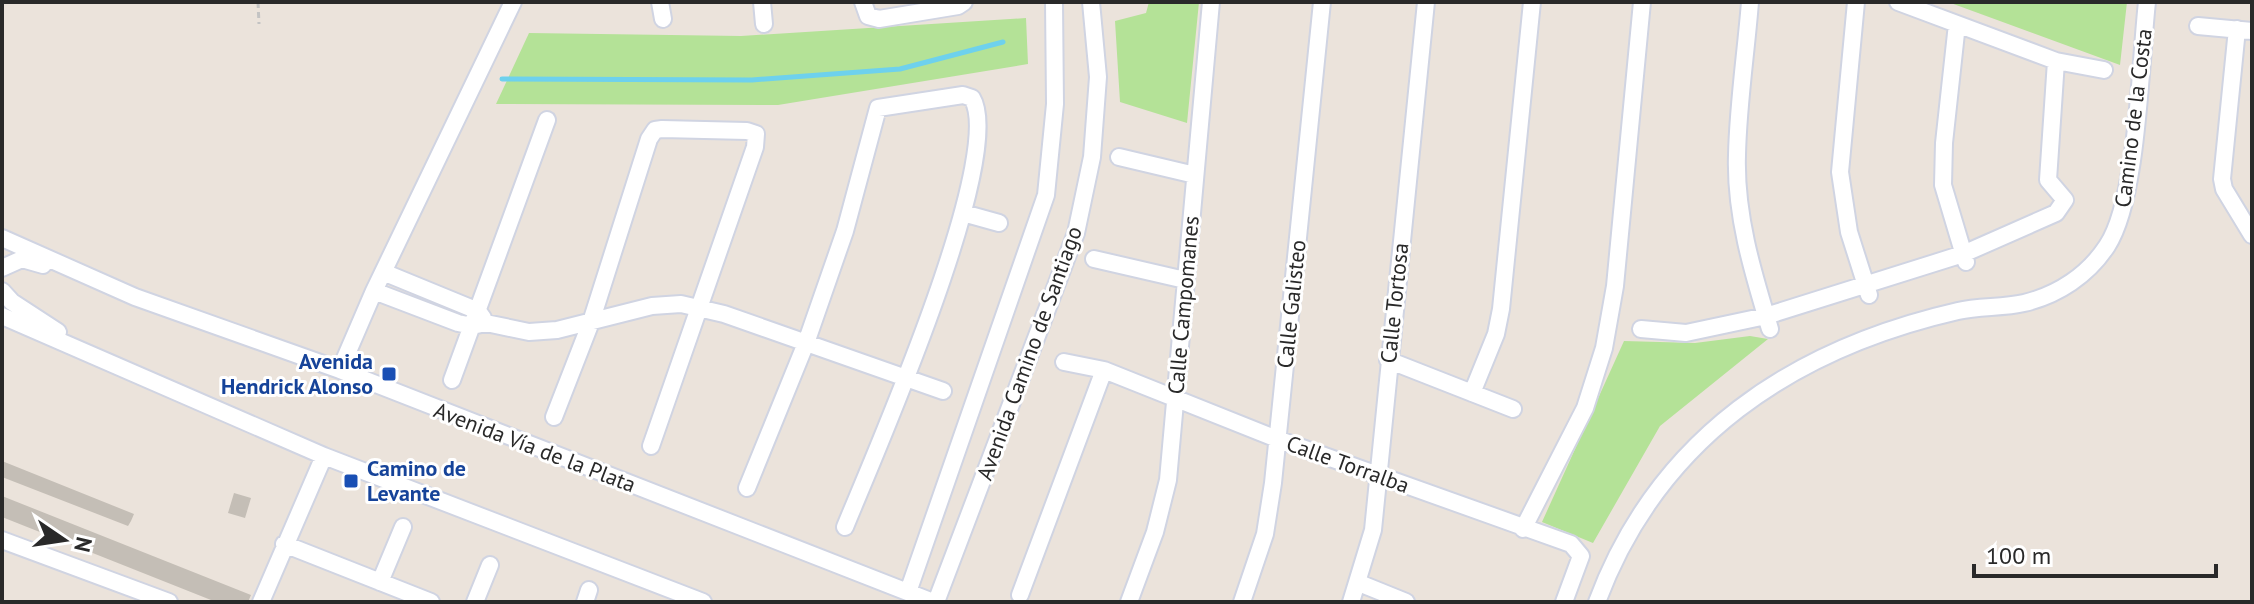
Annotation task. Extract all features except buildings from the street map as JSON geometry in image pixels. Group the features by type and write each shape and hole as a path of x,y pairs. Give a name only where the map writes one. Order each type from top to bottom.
{"street":[{"path":"340,370 374,291 513,2"},
{"path":"660,2 663,19"},
{"path":"762,2 764,24"},
{"path":"863,2 868,16 879,19 958,6 964,2"},
{"name":"Avenida Camino de Santiago","path":"908,592 1046,195 1055,104 1054,2"},
{"name":"Avenida Camino de Santiago","path":"934,602 1076,233 1092,157 1098,77 1091,2"},
{"name":"Calle Campomanes","path":"1129,602 1162,510 1172,443 1211,2"},
{"name":"Calle Galisteo","path":"1242,602 1265,534 1322,2"},
{"name":"Calle Tortosa","path":"1351,602 1373,530 1426,2"},
{"path":"1472,393 1496,334 1503,295 1532,2"},
{"path":"1523,529 1585,408 1604,348 1615,286 1642,2"},
{"path":"1750,2 1737,155 1738,192 1754,281 1768,323"},
{"path":"1856,2 1840,172 1849,232 1866,289"},
{"path":"1898,2 2056,61 2104,70"},
{"name":"Camino de la Costa","path":"1597,602 1633,524 1678,463 1730,413 1784,375 1838,347 1898,326 1961,310 2024,303 2082,277 2107,245 2125,206 2147,2"},
{"path":"1957,24 1944,143 1943,185 1964,259"},
{"path":"2198,26 2244,30 2222,179 2224,189 2252,235"},
{"path":"1641,329 1686,333 1768,323 1964,259 2056,213 2065,200 2048,180 2056,61"},
{"path":"747,488 806,343 845,231 878,108 963,95 972,98 979,122 963,213 937,298 845,527"},
{"path":"452,380 479,320 547,120"},
{"path":"554,417 591,322 649,139 655,130 756,134 755,147 651,446"},
{"path":"1119,157 1195,175"},
{"path":"963,213 999,223"},
{"name":"Avenida Vía de la Plata","path":"2,238 135,297"},
{"name":"Avenida Vía de la Plata","path":"2,268 22,259 340,370 934,602"},
{"path":"1094,259 1185,280"},
{"path":"383,272 479,320"},
{"path":"2,291 12,302 110,366"},
{"path":"374,291 529,332 591,322 652,306 700,307 943,391"},
{"path":"2,316 110,366 324,456 703,602"},
{"path":"1388,360 1513,409"},
{"name":"Calle Torralba","path":"1064,362 1104,370 1277,439 1571,544 1581,556 1564,602"},
{"path":"1020,595 1104,370"},
{"path":"261,602 324,456"},
{"path":"380,582 403,527"},
{"path":"2,540 169,602"},
{"path":"284,544 431,602"},
{"path":"475,602 490,565"},
{"path":"1359,583 1406,602"}],"path":[{"path":"258,2 259,24"}],"green space":[{"path":"1149,2 1199,2 1187,123 1120,102 1115,21 1146,13"},
{"path":"1948,2 2127,2 2120,65"},
{"path":"1026,18 1028,64 778,105 496,104 529,33 741,36"},
{"path":"1750,336 1768,339 1660,426 1593,543 1542,522 1624,341 1695,343"}],"waterway":[{"path":"502,79 752,80 900,69 1003,42"}],"place":[{"name":"Avenida Hendrick Alonso","path":"389,374"},
{"name":"Camino de Levante","path":"351,481"}]}
